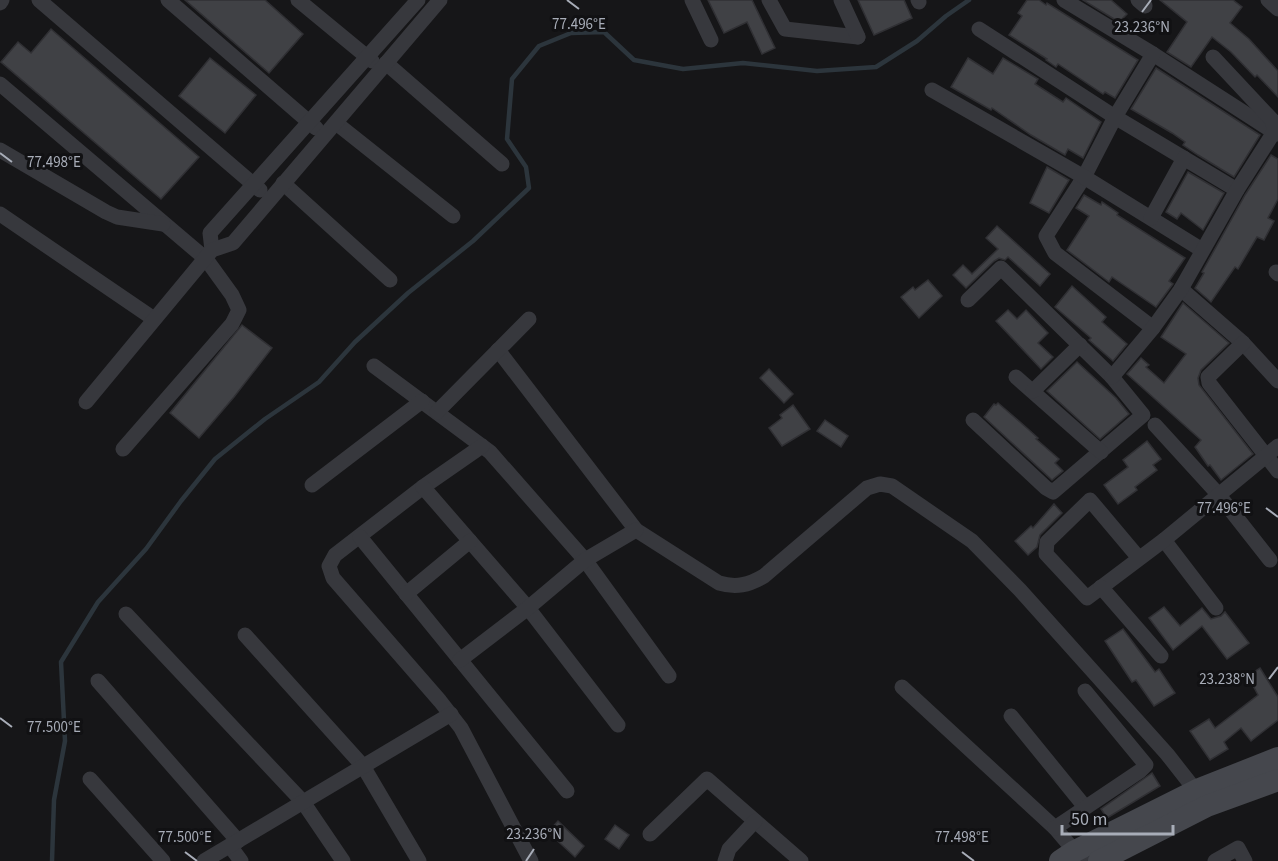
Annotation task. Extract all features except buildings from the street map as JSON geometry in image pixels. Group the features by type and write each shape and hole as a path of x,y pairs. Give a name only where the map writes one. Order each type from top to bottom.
{"street":[{"path":"39,0 270,198"},
{"path":"168,0 325,136"},
{"path":"298,0 366,56 383,66 502,164"},
{"path":"208,255 210,233 418,0"},
{"path":"86,402 208,255 232,243 440,0"},
{"path":"692,0 711,40"},
{"path":"768,0 785,30 858,37 841,0"},
{"path":"1064,0 1276,133"},
{"path":"1268,0 1278,9"},
{"path":"979,29 1115,117 1237,190"},
{"path":"1153,54 1115,117 1084,177 1046,236 1054,253 1153,328"},
{"path":"1112,377 1153,328 1181,289 1237,190 1276,133 1273,121 1213,57"},
{"path":"0,84 163,224 208,255 237,303 239,310 232,324 123,449"},
{"path":"932,90 1084,177 1202,250"},
{"path":"336,123 453,216"},
{"path":"0,150 117,217 163,224"},
{"path":"1151,218 1184,158"},
{"path":"283,183 390,280"},
{"path":"0,214 154,319"},
{"path":"968,300 1001,268 1112,377 1143,415 1053,492 1049,491 973,420"},
{"path":"1181,289 1242,343 1278,381"},
{"path":"436,412 529,319"},
{"path":"1242,343 1208,377 1209,383 1272,451 1278,471"},
{"path":"1033,391 1080,345"},
{"path":"498,351 636,530 719,583 732,587 754,582 867,488 880,484 892,486 972,541 1020,590 1167,754 1202,798"},
{"path":"374,366 482,446 585,560 669,676"},
{"path":"1016,376 1101,452"},
{"path":"312,485 422,401"},
{"path":"1155,425 1218,494 1270,560"},
{"path":"482,446 360,537 331,560 329,566 330,573 451,714 471,744 531,861"},
{"path":"1138,557 1090,500 1047,542 1046,554 1087,598 1138,557 1164,540 1272,451"},
{"path":"423,488 528,608 618,725"},
{"path":"460,660 528,608 585,560 636,530"},
{"path":"360,537 567,791"},
{"path":"1164,540 1216,608"},
{"path":"406,594 470,541"},
{"path":"1101,587 1161,656"},
{"path":"126,614 303,802 343,861"},
{"path":"245,635 363,766 419,861"},
{"path":"98,681 234,843 241,861"},
{"path":"902,687 1054,828 1073,858 1202,798 1278,758"},
{"path":"1054,828 1146,765 1085,692"},
{"path":"204,861 451,714"},
{"path":"1011,716 1085,807"},
{"path":"90,779 163,861"},
{"path":"650,834 707,779 801,861"},
{"path":"1099,861 1202,798 1278,780"},
{"path":"725,861 729,849 755,821"},
{"path":"1215,861 1239,848 1245,861"}],"waterway":[{"path":"52,861 54,800 65,741 61,662 98,602 146,549 215,459 265,419 319,382 355,342 408,293 473,241 529,188 526,167 507,139 512,79 539,46 571,33 604,32 634,60 683,69 743,63 817,71 876,67 917,41 969,0"}]}
